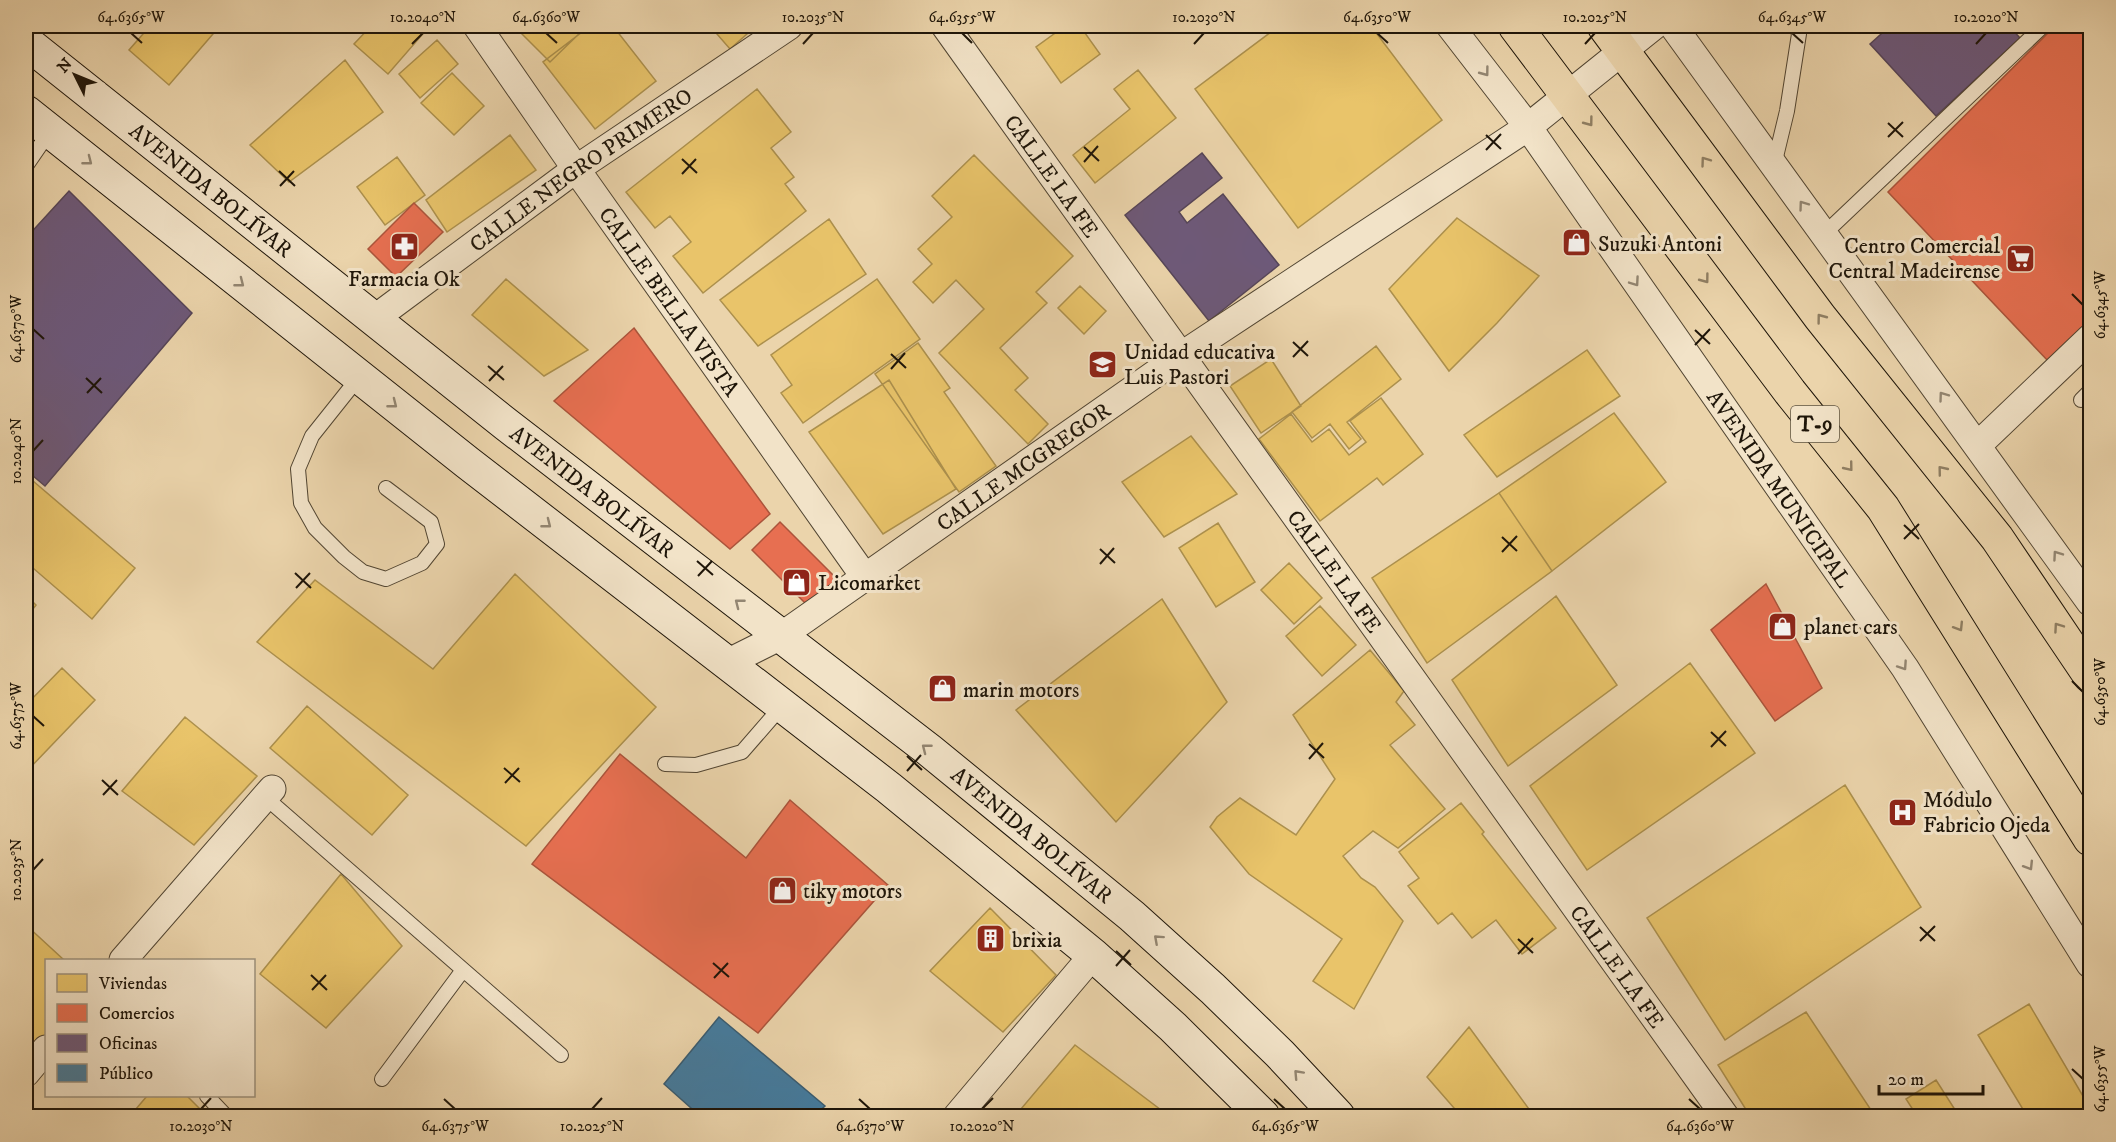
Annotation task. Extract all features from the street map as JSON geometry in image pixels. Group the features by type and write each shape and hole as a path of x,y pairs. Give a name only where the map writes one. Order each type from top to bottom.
{"highway":[{"name":"T-9","path":"1515,26 1790,392 1883,508 2091,839"},
{"path":"1613,38 1820,317 1997,538 2091,676"}],"street":[{"name":"CALLE BELLA VISTA","path":"477,26 864,576"},
{"name":"CALLE NEGRO PRIMERO","path":"374,319 576,169 789,26"},
{"name":"CALLE LA FE","path":"945,26 1725,1116"},
{"name":"AVENIDA MUNICIPAL","path":"1450,26 1527,127 1905,668 2091,964"},
{"name":"CALLE MCGREGOR","path":"728,663 781,636 1182,355 1527,127 1568,95 1613,38 1654,26"},
{"path":"1673,26 2091,602"},
{"name":"AVENIDA BOLÍVAR","path":"26,42 374,319 928,750 1132,916 1222,997 1338,1116"},
{"path":"38,122 359,377 889,788 1093,955 1173,1027 1263,1116"},
{"path":"1978,445 2091,338"},
{"path":"124,959 269,793"},
{"path":"957,1116 1093,955"},
{"path":"26,1073 45,1050"}],"lane":[{"path":"1824,234 2043,26"},
{"path":"1774,165 1800,28"},
{"path":"26,166 38,122"},
{"path":"359,377 312,436 298,469 301,503 315,528 344,557 363,572 386,579 422,563 437,544 431,522 386,488"},
{"path":"665,764 696,765 742,752 782,706"},
{"path":"269,793 463,970 561,1055"},
{"path":"382,1079 463,970"},
{"path":"209,1097 226,1116"}],"building: Viviendas":[{"path":"150,26 219,27 169,85 129,50"},
{"path":"371,26 425,26 428,28 388,74 354,44"},
{"path":"514,26 587,26 550,62"},
{"path":"590,26 613,26 656,81 595,129 543,62"},
{"path":"710,26 756,26 730,49"},
{"path":"1065,26 1080,26 1100,54 1061,83 1036,47"},
{"path":"1279,26 1371,26 1442,120 1298,228 1195,89"},
{"path":"437,40 458,64 420,98 399,74"},
{"path":"345,60 383,112 289,182 250,145"},
{"path":"1138,70 1176,118 1095,183 1073,155 1130,109 1114,89"},
{"path":"452,73 484,106 454,135 421,103"},
{"path":"757,89 791,132 771,148 794,177 785,184 806,211 703,293 673,256 691,242 670,216 655,228 626,192"},
{"path":"510,135 536,170 447,232 426,200"},
{"path":"974,155 1073,256 1036,292 1047,303 1000,348 1028,378 1015,390 1048,424 1028,444 939,353 984,309 956,280 933,303 913,282 932,264 918,249 952,217 932,196"},
{"path":"397,157 425,195 385,225 357,187"},
{"path":"1457,218 1539,276 1497,323 1449,371 1389,289"},
{"path":"829,219 866,274 758,346 720,300"},
{"path":"506,279 588,350 544,376 472,315"},
{"path":"877,279 920,339 803,423 781,393 792,385 771,355"},
{"path":"1080,286 1106,311 1084,334 1058,308"},
{"path":"918,343 950,388 944,392 996,466 959,492 875,374"},
{"path":"1376,346 1401,379 1347,422 1361,439 1349,449 1330,424 1312,438 1292,412"},
{"path":"1587,350 1620,396 1497,477 1464,435"},
{"path":"1271,359 1301,406 1261,433 1230,386"},
{"path":"889,380 956,489 883,534 809,432"},
{"path":"1381,398 1423,454 1383,485 1377,478 1320,521 1259,439 1291,414 1312,442 1329,429 1349,455 1366,442 1350,421"},
{"path":"1614,413 1666,482 1552,571 1499,493"},
{"path":"1191,436 1237,494 1164,537 1122,482"},
{"path":"26,475 135,568 92,619 26,562"},
{"path":"1499,493 1552,571 1427,663 1372,578"},
{"path":"1218,523 1255,582 1216,607 1179,548"},
{"path":"1289,563 1322,598 1294,624 1261,590"},
{"path":"515,574 656,707 526,846 257,642 315,580 433,669"},
{"path":"26,595 36,605 26,618"},
{"path":"1556,596 1617,685 1508,766 1452,680"},
{"path":"1162,599 1227,702 1116,822 1016,710"},
{"path":"1320,606 1356,645 1322,676 1286,636"},
{"path":"1370,650 1404,691 1396,702 1415,725 1390,745 1445,809 1398,848 1373,831 1343,856 1361,878 1375,887 1403,921 1354,1009 1313,981 1342,939 1249,874 1210,827 1217,817 1240,798 1296,835 1335,779 1293,715"},
{"path":"1690,663 1755,753 1587,870 1530,786"},
{"path":"62,668 95,700 26,772 26,705"},
{"path":"307,706 408,795 372,835 270,748"},
{"path":"185,717 257,776 194,845 122,791"},
{"path":"1845,785 1921,907 1725,1040 1647,918"},
{"path":"1461,803 1484,832 1482,834 1556,928 1522,954 1496,920 1472,938 1452,913 1438,924 1408,886 1419,878 1399,852"},
{"path":"341,874 402,946 326,1028 260,974"},
{"name":"brixia","path":"990,908 1056,975 1003,1032 930,971"},
{"path":"26,925 63,959 45,959 45,1037 26,1057"},
{"path":"2029,1004 2090,1108 2090,1116 2027,1116 1978,1035"},
{"path":"1806,1012 1875,1116 1750,1116 1718,1065"},
{"path":"1469,1027 1534,1116 1461,1116 1427,1077"},
{"path":"1075,1045 1169,1116 1015,1116"},
{"path":"1936,1080 1959,1116 1917,1116 1906,1099"},
{"path":"146,1097 188,1097 207,1116 130,1116"}],"building: Comercios":[{"name":"Centro Comercial Central Madeirense","path":"2055,26 2090,26 2090,324 2049,362 1888,192"},
{"path":"414,203 443,232 396,277 368,249"},
{"path":"634,328 770,514 730,549 554,401"},
{"path":"780,522 837,579 809,607 752,550"},
{"path":"1766,584 1822,688 1775,721 1711,630"},
{"path":"620,754 746,858 790,800 888,885 758,1033 532,864"}],"building: Oficinas":[{"path":"1890,26 2009,26 2020,38 1936,116 1870,44"},
{"path":"1202,153 1222,178 1179,212 1187,223 1223,194 1279,265 1209,321 1125,215"},
{"path":"69,191 192,313 45,486 26,470 26,238"}],"building: Público":[{"path":"719,1017 825,1106 814,1116 700,1116 664,1084"}],"place":[{"name":"Suzuki Antoni","path":"1577,243"},
{"name":"Farmacia Ok","path":"404,246"},
{"name":"Centro Comercial Central Madeirense","path":"2021,258"},
{"name":"Unidad educativa Luis Pastori","path":"1103,364"},
{"name":"Licomarket","path":"797,582"},
{"name":"planet cars","path":"1783,626"},
{"name":"marin motors","path":"942,689"},
{"name":"Módulo Fabricio Ojeda","path":"1902,812"},
{"name":"tiky motors","path":"782,890"},
{"name":"brixia","path":"991,939"}]}
